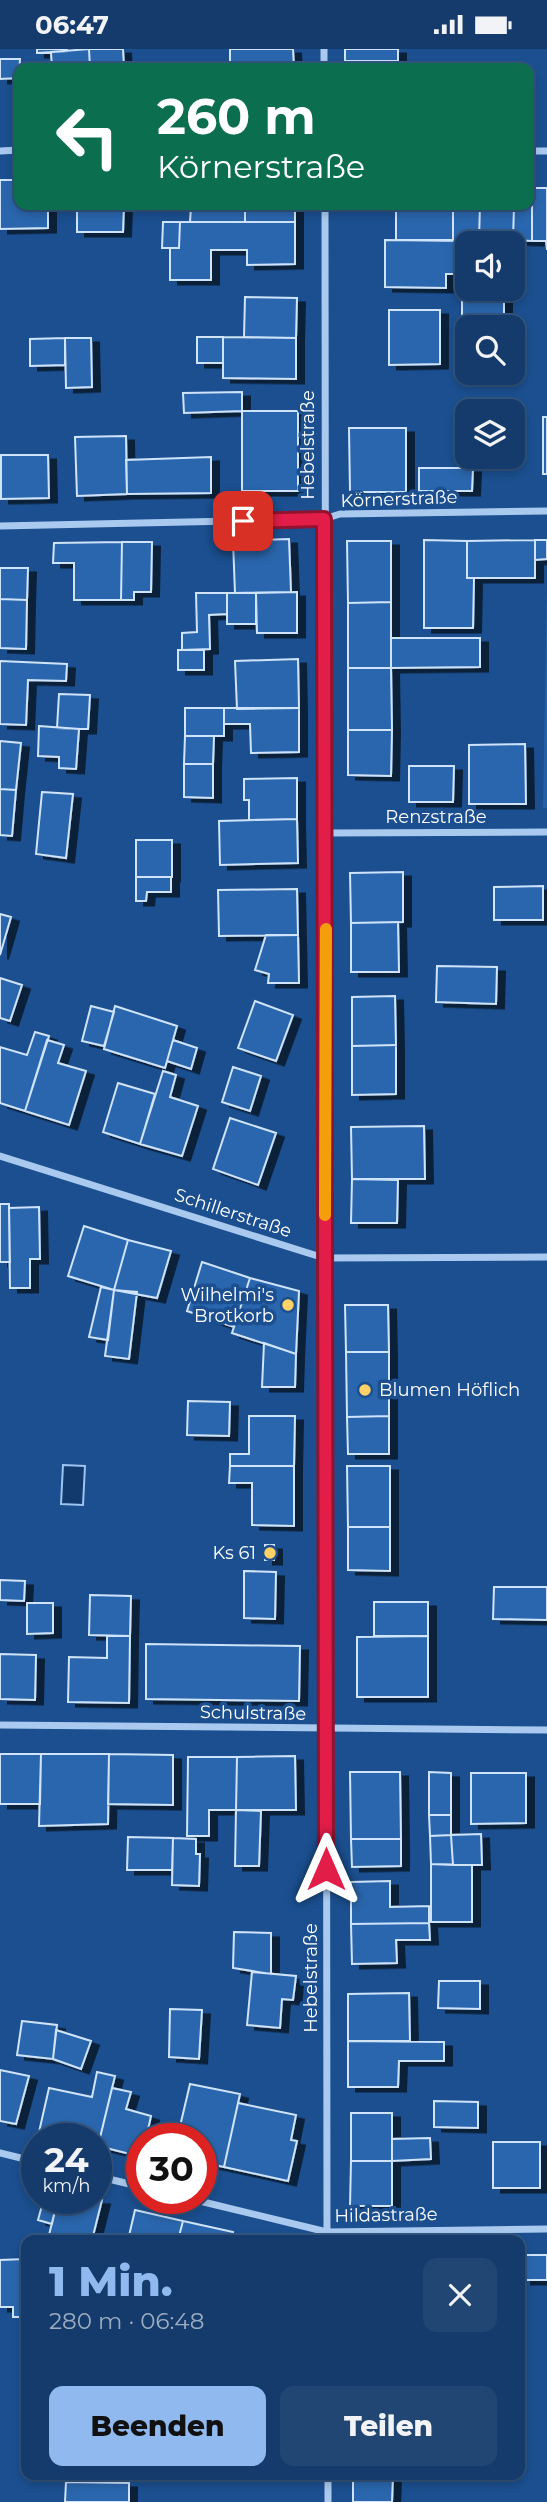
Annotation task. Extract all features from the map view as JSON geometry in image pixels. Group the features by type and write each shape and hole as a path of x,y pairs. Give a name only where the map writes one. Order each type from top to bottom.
{"street":[{"name":"Hebelstraße","path":"325,210 327,2235"},
{"name":"Körnerstraße","path":"0,526 324,519 340,514 547,511"},
{"name":"Renzstraße","path":"326,833 547,832"},
{"name":"Schillerstraße","path":"0,1156 324,1258 547,1257"},
{"name":"Schulstraße","path":"0,1725 547,1730"},
{"path":"0,2153 21,2158"},
{"name":"Hildastraße","path":"217,2206 323,2235"},
{"name":"Hildastraße","path":"358,2235 547,2229"},
{"path":"328,2480 328,2502"}],"shaded area":[{"path":"547,583 547,808 543,808"},
{"path":"63,1465 85,1466 83,1505 61,1504"}],"building":[{"path":"37,49 67,49 67,51 37,53"},
{"path":"89,49 123,49 124,63 90,63"},
{"path":"89,49 90,63 52,63 51,52"},
{"path":"230,49 293,49 294,63 230,63"},
{"path":"345,49 398,49 398,61 345,61"},
{"path":"0,59 20,59 20,63 14,63 14,78 0,79"},
{"path":"345,61 398,61 398,63"},
{"path":"0,180 14,180 14,210 48,210 48,228 0,229"},
{"path":"534,188 547,188 547,250 546,241 532,241"},
{"path":"77,210 124,210 123,232 77,232"},
{"path":"191,210 245,210 245,222 190,222"},
{"path":"245,210 295,210 295,222 245,222"},
{"path":"396,210 453,210 453,240 396,240"},
{"path":"453,210 480,210 479,231 455,231 455,240"},
{"path":"480,210 514,210 513,231 479,231"},
{"path":"514,210 532,210 532,241 525,241 525,231 513,231"},
{"path":"163,222 180,222 179,248 162,248"},
{"path":"180,222 295,222 295,264 247,265 247,250 211,250 211,280 170,280 170,248 179,248"},
{"path":"385,240 455,241 455,274 446,274 446,288 385,287"},
{"path":"245,297 297,298 296,338 244,337"},
{"path":"462,301 504,301 504,315 462,315"},
{"path":"389,310 440,310 440,364 389,365"},
{"path":"197,337 223,337 223,363 197,363"},
{"path":"223,337 296,338 296,379 223,378"},
{"path":"65,338 91,338 92,387 66,388"},
{"path":"65,338 65,365 30,366 30,339"},
{"path":"242,392 242,411 184,413 183,393"},
{"path":"242,411 298,411 298,491 242,491"},
{"path":"543,417 547,417 547,474 543,474"},
{"path":"349,428 406,428 406,492 350,492"},
{"path":"126,436 127,494 77,496 75,437"},
{"path":"1,455 48,455 49,498 1,499"},
{"path":"211,457 211,493 127,494 126,460"},
{"path":"419,468 473,469 472,491 419,491"},
{"path":"289,539 291,592 235,593 233,541"},
{"path":"424,540 467,541 467,578 474,578 473,628 424,628"},
{"path":"535,540 535,578 467,578 467,541"},
{"path":"535,540 547,540 547,559 535,560"},
{"path":"347,541 391,541 391,602 348,603"},
{"path":"122,542 121,600 74,600 74,563 53,563 54,543"},
{"path":"122,542 152,542 151,592 134,592 134,600 121,600"},
{"path":"0,568 28,568 27,600 0,599"},
{"path":"297,592 297,633 257,633 256,593"},
{"path":"196,593 227,593 227,614 209,615 210,649 182,650 182,633 197,632"},
{"path":"227,593 256,593 256,624 227,624"},
{"path":"0,599 27,600 26,649 0,648"},
{"path":"391,602 391,668 348,668 348,603"},
{"path":"391,638 480,638 480,667 391,668"},
{"path":"178,650 204,650 204,670 178,670"},
{"path":"298,659 299,708 237,709 235,661"},
{"path":"0,661 67,664 66,681 28,680 26,725 0,724"},
{"path":"348,668 391,668 392,730 348,730"},
{"path":"59,694 90,695 88,729 57,728"},
{"path":"185,708 224,708 224,736 185,736"},
{"path":"224,708 299,708 299,752 251,753 250,724 224,724"},
{"path":"39,726 79,729 76,769 59,768 59,757 38,756"},
{"path":"348,730 392,730 391,776 348,775"},
{"path":"185,736 214,736 213,764 184,764"},
{"path":"0,741 21,743 16,790 0,789"},
{"path":"525,744 526,804 469,804 469,745"},
{"path":"184,764 213,764 213,798 184,797"},
{"path":"409,766 454,766 453,802 409,802"},
{"path":"297,778 297,819 249,820 249,800 244,800 244,779"},
{"path":"0,789 16,790 12,836 0,835"},
{"path":"42,792 73,794 66,858 36,854"},
{"path":"297,819 298,863 220,865 219,821"},
{"path":"136,840 172,840 172,877 136,877"},
{"path":"403,872 403,922 351,923 350,873"},
{"path":"136,877 171,877 171,892 147,892 146,901 136,901"},
{"path":"543,886 543,920 494,920 494,887"},
{"path":"297,889 298,935 219,936 218,890"},
{"path":"0,914 11,917 0,955"},
{"path":"398,922 399,972 351,972 351,923"},
{"path":"266,935 298,935 299,983 268,983 269,974 255,970"},
{"path":"437,966 497,967 496,1004 436,1002"},
{"path":"0,978 22,985 10,1021 0,1018"},
{"path":"395,996 396,1045 352,1046 352,997"},
{"path":"255,1001 293,1015 276,1061 238,1048"},
{"path":"91,1006 114,1012 104,1046 82,1041"},
{"path":"115,1006 177,1026 165,1068 104,1049"},
{"path":"35,1032 49,1036 25,1111 0,1103 0,1047 27,1055"},
{"path":"47,1040 64,1045 58,1063 86,1071 69,1125 25,1111"},
{"path":"173,1040 197,1048 191,1069 167,1061"},
{"path":"396,1045 396,1094 352,1095 352,1046"},
{"path":"233,1067 261,1076 250,1111 222,1102"},
{"path":"163,1071 176,1075 170,1097 198,1106 182,1156 140,1144"},
{"path":"118,1083 155,1094 140,1144 103,1132"},
{"path":"230,1118 276,1133 258,1185 213,1169"},
{"path":"424,1126 425,1179 352,1179 351,1127"},
{"path":"352,1179 398,1180 397,1223 351,1223"},
{"path":"0,1204 9,1204 10,1262 0,1262"},
{"path":"39,1207 40,1259 30,1259 30,1288 10,1288 9,1208"},
{"path":"84,1226 128,1240 114,1290 68,1276"},
{"path":"128,1240 171,1251 157,1298 114,1290"},
{"path":"202,1262 250,1278 234,1327 187,1311"},
{"path":"250,1278 299,1291 296,1354 232,1333"},
{"path":"101,1287 114,1290 108,1340 89,1337"},
{"path":"114,1290 137,1292 129,1359 105,1356"},
{"path":"345,1305 388,1305 389,1352 346,1352"},
{"path":"264,1343 296,1354 295,1387 262,1387"},
{"path":"346,1352 389,1352 389,1416 347,1417"},
{"path":"188,1401 230,1402 229,1436 187,1435"},
{"path":"249,1416 295,1416 294,1466 230,1466 230,1454 249,1454"},
{"path":"389,1416 389,1454 348,1454 347,1417"},
{"path":"230,1466 294,1466 294,1526 252,1525 252,1483 229,1483"},
{"path":"347,1466 390,1466 390,1527 348,1527"},
{"path":"348,1527 390,1527 390,1571 348,1570"},
{"name":"Ks 61","path":"265,1545 274,1545 274,1560 265,1560"},
{"path":"244,1571 276,1572 275,1619 244,1618"},
{"path":"0,1580 25,1581 24,1601 0,1600"},
{"path":"494,1587 547,1587 547,1620 493,1619"},
{"path":"90,1595 131,1596 130,1636 89,1635"},
{"path":"374,1602 428,1602 428,1636 374,1636"},
{"path":"27,1603 53,1603 53,1633 27,1634"},
{"path":"107,1636 130,1636 129,1703 68,1702 69,1657 107,1658"},
{"path":"428,1636 428,1697 357,1697 357,1637"},
{"path":"146,1644 300,1646 299,1701 146,1699"},
{"path":"0,1654 36,1655 35,1700 0,1699"},
{"path":"0,1754 41,1754 40,1804 0,1804"},
{"path":"41,1754 109,1754 108,1824 39,1826"},
{"path":"109,1754 173,1755 173,1805 108,1804"},
{"path":"295,1756 296,1810 236,1810 237,1757"},
{"path":"188,1757 237,1757 236,1810 209,1810 209,1836 187,1836"},
{"path":"350,1772 400,1772 401,1839 351,1839"},
{"path":"429,1772 451,1773 451,1815 429,1815"},
{"path":"471,1773 526,1773 526,1823 471,1824"},
{"path":"236,1810 261,1811 259,1866 235,1866"},
{"path":"429,1815 451,1815 451,1835 430,1836"},
{"path":"481,1834 482,1865 453,1865 451,1835"},
{"path":"451,1835 453,1865 431,1864 430,1836"},
{"path":"128,1837 173,1838 172,1870 127,1870"},
{"path":"173,1838 196,1839 196,1854 200,1854 199,1886 172,1885"},
{"path":"351,1839 401,1839 401,1866 352,1867"},
{"path":"431,1864 472,1865 472,1922 431,1922"},
{"path":"390,1881 390,1907 429,1906 429,1923 351,1924 351,1882"},
{"path":"429,1923 430,1940 396,1940 397,1963 352,1964 351,1924"},
{"path":"234,1932 271,1933 271,1974 233,1968"},
{"path":"252,1972 296,1976 293,2000 282,1999 280,2028 247,2025"},
{"path":"439,1981 480,1981 480,2009 438,2008"},
{"path":"409,1993 410,2041 348,2041 348,1994"},
{"path":"170,2009 202,2010 199,2059 169,2057"},
{"path":"22,2021 57,2025 53,2059 17,2055"},
{"path":"56,2030 91,2041 81,2069 53,2059"},
{"path":"348,2041 444,2042 444,2061 399,2061 398,2087 348,2087"},
{"path":"0,2070 29,2076 16,2124 0,2121"},
{"path":"97,2072 115,2076 104,2123 41,2123 49,2088 92,2097"},
{"path":"190,2084 240,2094 224,2167 217,2165 217,2123 181,2123"},
{"path":"112,2088 131,2092 126,2109 151,2116 149,2123 126,2123 126,2153 112,2150 112,2123 104,2123"},
{"path":"434,2101 478,2102 478,2128 434,2127"},
{"path":"238,2103 296,2115 291,2140 297,2141 288,2181 224,2167"},
{"path":"351,2113 392,2113 392,2161 351,2161"},
{"path":"430,2138 431,2159 392,2161 392,2139"},
{"path":"493,2142 540,2142 540,2188 493,2188"},
{"path":"351,2161 392,2161 392,2206 350,2206"},
{"path":"40,2214 54,2214 52,2224 38,2220"},
{"path":"54,2214 98,2214 93,2235 49,2235"},
{"path":"134,2214 152,2214 183,2221 179,2235 129,2235"},
{"path":"183,2221 233,2232 232,2235 179,2235"},
{"path":"525,2255 547,2255 547,2280 525,2280"},
{"path":"21,2259 21,2317 13,2317 13,2307 0,2307 0,2260"},
{"path":"353,2480 393,2480 392,2502 353,2502"},
{"path":"66,2482 129,2483 129,2502 65,2502"}],"slow traffic":[{"path":"325,1215 326,929"}],"place":[{"name":"Wilhelmi's Brotkorb","path":"288,1305"},
{"name":"Blumen Höflich","path":"365,1390"},
{"name":"Ks 61","path":"270,1553"}],"route":[{"path":"243,521 324,519 326,1869"}]}
